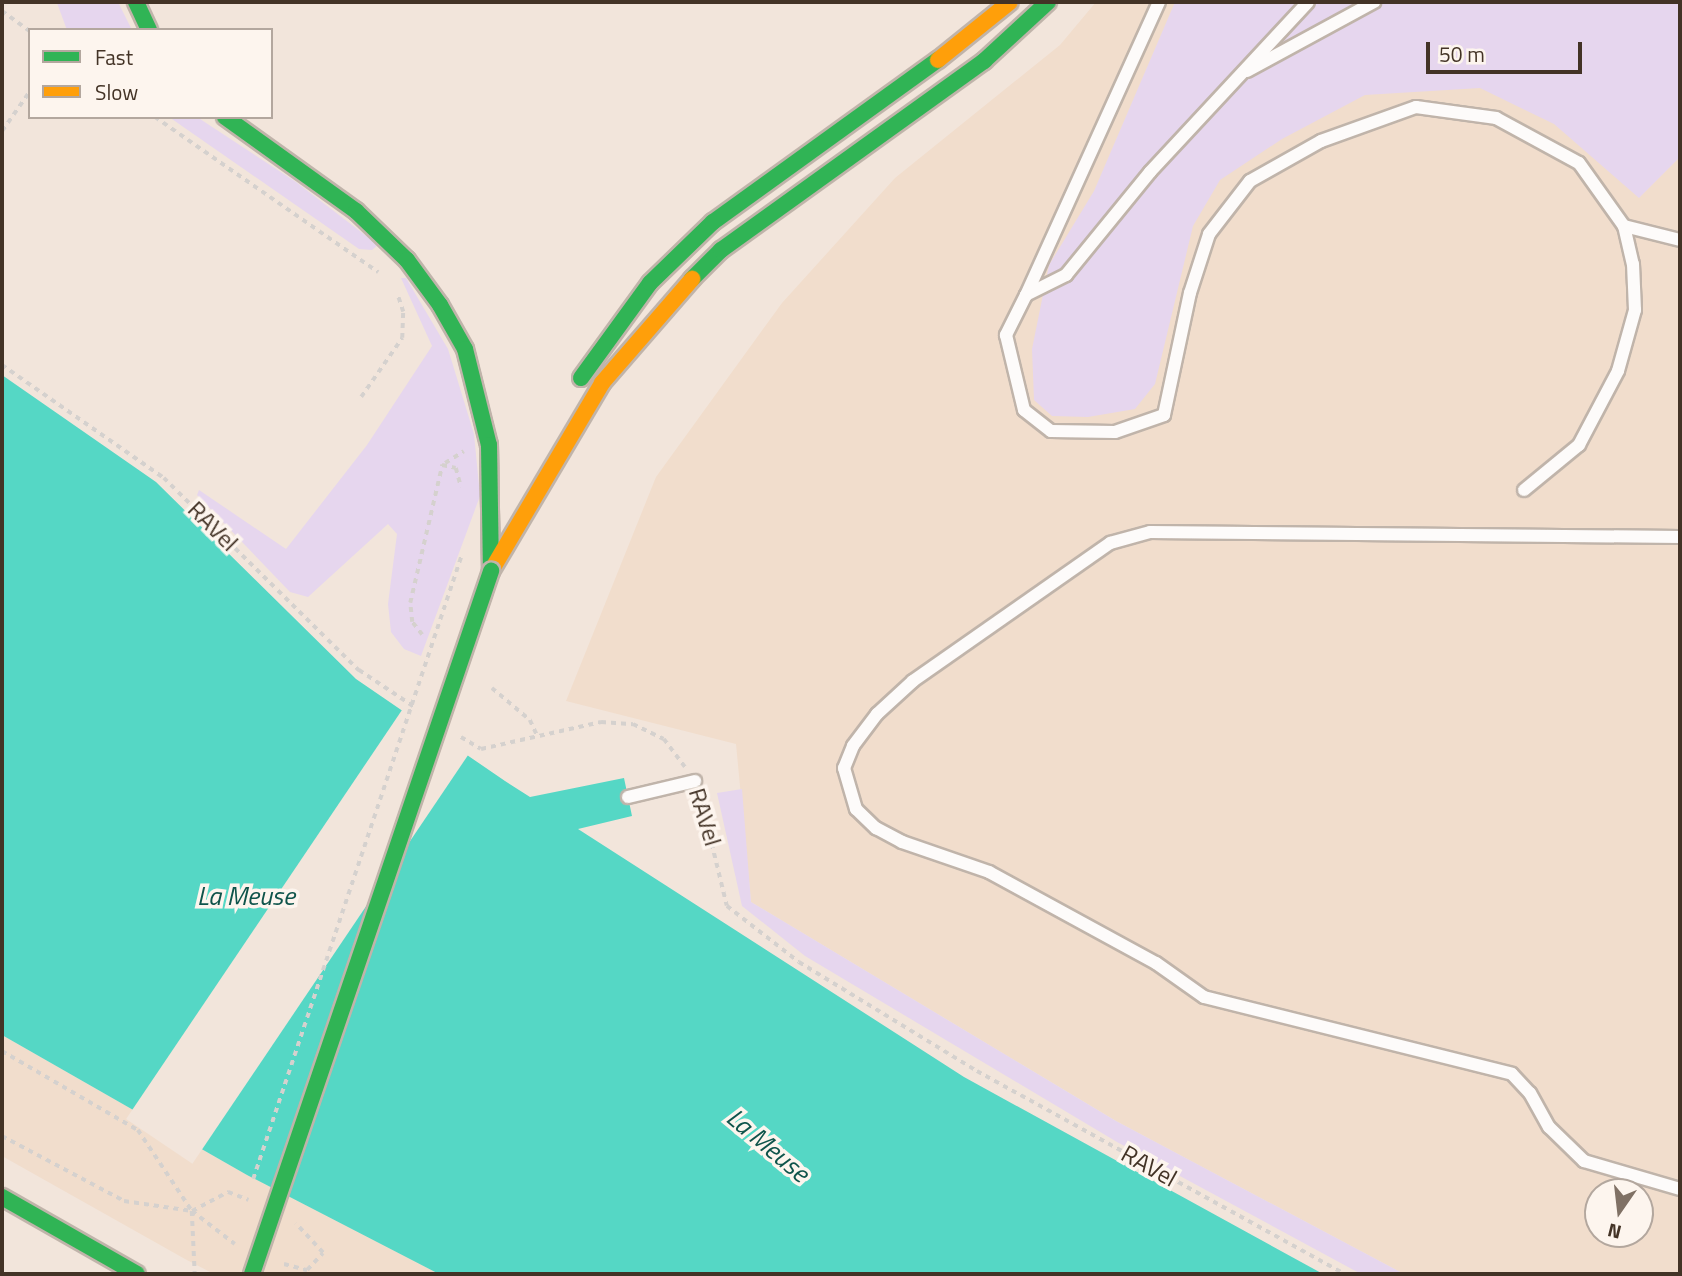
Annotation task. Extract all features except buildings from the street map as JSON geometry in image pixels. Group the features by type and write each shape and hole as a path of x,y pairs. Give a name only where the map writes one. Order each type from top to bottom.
{"main road":[{"path":"136,2 148,28"},
{"path":"569,398 650,283 713,222 987,25 1010,2"},
{"path":"491,571 596,393 653,319 721,250 984,61 1048,2"},
{"path":"228,119 356,211 407,260 440,305 465,349 489,445 491,571"},
{"path":"252,1274 518,489"},
{"path":"2,1197 137,1274"}],"lane":[{"path":"1158,2 1006,335 1024,410 1051,431 1115,432 1164,415 1190,293 1209,234 1250,181 1321,141 1416,107 1496,118 1579,163 1624,226 1633,264 1635,310 1618,371 1579,445 1524,490"},
{"path":"1026,295 1066,275 1234,78 1308,2"},
{"path":"1234,78 1374,2"},
{"path":"1624,226 1680,240"},
{"path":"1680,537 1150,532 1110,543 913,681 877,714 853,746 844,768 856,809 876,828 902,842 989,872 1156,963 1204,997 1512,1074 1530,1093 1549,1127 1584,1161 1680,1189"},
{"path":"628,797 695,781"}],"path":[{"path":"2,11 28,30"},
{"path":"2,131 28,94"},
{"path":"158,119 383,277"},
{"path":"361,397 402,338 403,312 393,289"},
{"name":"RAVel","path":"2,365 164,478 359,670 428,716"},
{"path":"422,635 412,622 410,603 440,469 445,463 456,468 462,491"},
{"path":"252,1183 464,546"},
{"path":"492,688 530,720 538,737"},
{"name":"RAVel","path":"450,730 481,749 601,723 633,724 664,739 695,781 709,821 727,906 799,962 977,1071 1345,1274"},
{"path":"2,1051 138,1130 192,1211 195,1274"},
{"path":"2,1136 124,1201 192,1211"},
{"path":"243,1209 248,1196"},
{"path":"230,1248 235,1235"}],"shaded area":[{"path":"118,2 131,28 66,28 57,3"},
{"path":"1096,2 1680,2 1680,1274 1404,1274 1116,1121 751,902 736,744 566,701 656,477 782,303 895,178 1060,45"},
{"path":"1175,2 1680,2 1680,157 1639,198 1554,124 1480,88 1365,95 1282,139 1220,180 1193,226 1155,384 1135,409 1088,417 1052,416 1034,400 1032,349 1049,265 1094,191"},
{"path":"172,119 200,119 296,182 378,245 372,250 359,249"},
{"path":"401,278 406,278 448,349 474,434 480,496 421,656 404,649 391,632 388,604 397,534 388,524 308,597 290,592 197,495 199,490 286,549 367,445 432,346"},
{"path":"742,789 751,902 1116,1121 1404,1274 1361,1274 1117,1142 805,956 742,906 717,793"},
{"path":"2,1035 247,1175 439,1274 214,1274 185,1259 2,1156"}],"water":[{"name":"La Meuse","path":"2,375 156,482 356,679 505,781 530,797 624,778 632,816 578,829 964,1077 1323,1274 439,1274 247,1175 2,1035"}],"pier":[{"path":"404,707 470,752 192,1164 126,1119"}],"traffic: fast":[{"path":"136,2 148,28"},
{"path":"692,279 721,250 984,61 1048,2"},
{"path":"581,378 650,283 713,222 938,60"},
{"path":"228,119 356,211 407,260 440,305 465,349 489,445 491,571"},
{"path":"252,1274 491,571"},
{"path":"2,1197 137,1274"}],"traffic: slow":[{"path":"938,60 1010,2"},
{"path":"491,571 602,383 692,279"}]}
